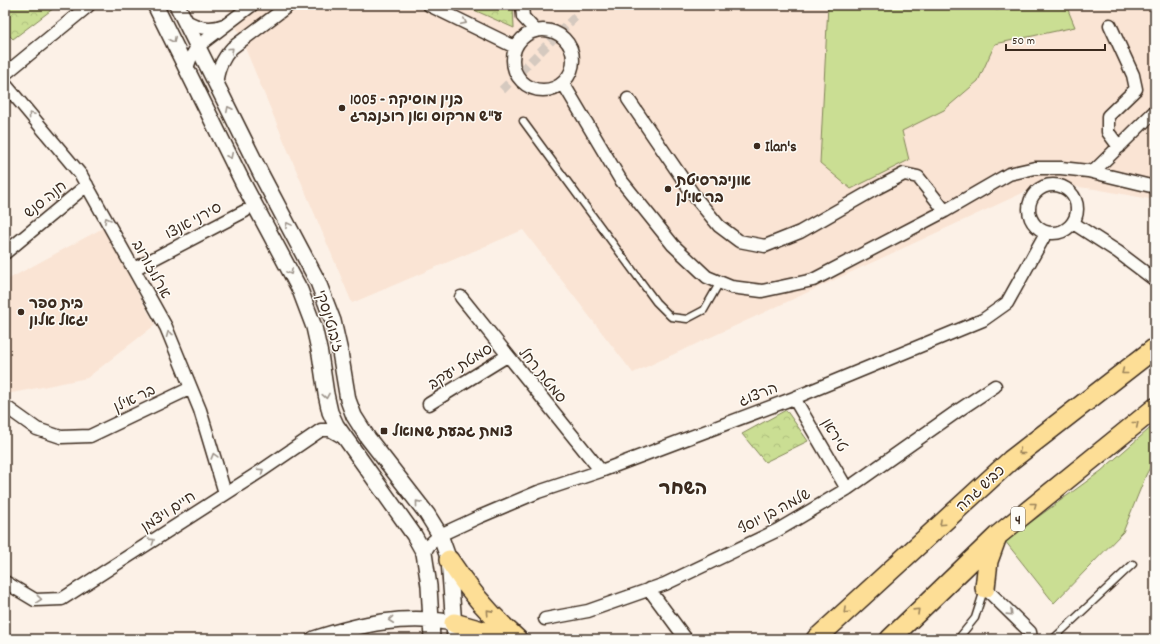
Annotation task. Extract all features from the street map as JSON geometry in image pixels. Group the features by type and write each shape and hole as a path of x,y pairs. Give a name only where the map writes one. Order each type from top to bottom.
{"highway":[{"name":"כביש גהה","path":"816,639 1011,460 1155,348"},
{"name":"4","path":"890,639 997,536 1155,408"},
{"path":"985,588 988,561 997,536"},
{"path":"448,560 461,579 486,608 517,639"},
{"path":"455,631 482,631 503,639"}],"street":[{"name":"ז'בוטינסקי","path":"155,5 244,185 300,290 314,327 330,412 336,425 414,535 424,553 429,586 432,639"},
{"name":"ז'בוטינסקי","path":"176,5 262,176 318,282 333,321 342,360 348,400 354,416 368,438 426,514 440,535 448,560 455,631"},
{"path":"187,68 197,46 252,5"},
{"path":"216,84 221,64 228,53 289,5"},
{"path":"429,5 515,46"},
{"path":"522,5 523,17 535,30"},
{"path":"5,74 88,6"},
{"path":"183,19 194,26 202,28 217,27 228,23"},
{"path":"1110,25 1133,75 1136,89 1108,116 1108,132 1119,147"},
{"path":"535,30 555,32 570,46 573,55 573,65 569,75 556,87 539,90 524,84 514,70 512,62 515,46 520,39 535,30"},
{"path":"562,83 620,179 673,245 707,277 731,287 762,292 813,280 945,211 1009,174 1035,168 1061,168 1093,172 1155,187"},
{"name":"ארלוזורוב","path":"5,84 82,175 166,327 200,410 224,493"},
{"path":"628,99 695,197 720,226 739,241 765,246 800,232 904,174 918,177 945,211"},
{"path":"1093,172 1155,111"},
{"name":"חנה סנש","path":"5,253 87,185"},
{"path":"1056,185 1064,187 1071,192 1075,199 1077,208 1077,216 1073,223 1062,232 1054,234 1046,233 1039,229 1033,223 1028,208 1034,193 1044,186 1056,185"},
{"name":"סירני אנצו","path":"134,269 245,211"},
{"path":"1073,223 1118,252 1155,280"},
{"name":"הרצוג","path":"440,535 538,492 601,471 794,398 983,320 1007,303 1046,233"},
{"name":"סמטת רחל","path":"461,297 601,471"},
{"name":"סמטת יעקב","path":"429,404 508,356"},
{"name":"שלמה בן יוסף","path":"545,619 588,611 650,589 678,578 778,530 847,489 995,386"},
{"name":"בר אילן","path":"5,408 9,409 37,429 49,433 62,437 90,436 191,388"},
{"name":"טיראן","path":"794,398 847,489"},
{"name":"חיים ויצמן","path":"5,582 35,600 62,599 224,493 261,471 321,430 330,430 344,438"},
{"path":"424,553 429,545 440,535"},
{"path":"410,619 420,605 429,586"},
{"path":"985,588 1030,632 1031,639"},
{"path":"650,589 686,639"},
{"path":"314,639 366,624 391,620 430,619 455,631"}],"lane":[{"path":"523,121 656,302 671,317 687,319 704,310 720,282"},
{"path":"1053,639 1133,564"},
{"path":"958,639 975,618 985,588"}],"shaded area":[{"name":"אוניברסיטת בר אילן","path":"227,5 1155,5 1155,200 1095,189 1044,183 633,373 523,230 352,303"},
{"path":"103,228 155,325 87,378 7,394 5,391 5,281"}],"green space":[{"path":"5,5 58,5 13,39 5,31"},
{"path":"463,5 513,5 514,28"},
{"path":"828,5 989,5 996,10 1041,5 1066,5 1075,27 995,44 978,81 944,110 902,131 909,160 851,189 820,163"},
{"path":"786,410 808,441 765,462 742,434"},
{"path":"1155,424 1155,458 1146,475 1123,532 1054,603 1005,541 1101,471"}],"tunnel":[{"path":"502,90 577,15"}],"place":[{"name":"1005 - בנין מוסיקה ע\"ש מרקוס ואן רוזנברג","path":"342,108"},
{"name":"Ilan's","path":"757,146"},
{"name":"אוניברסיטת בר אילן","path":"668,189"},
{"name":"בית ספר יגאל אלון","path":"21,312"},
{"name":"צומת גבעת שמואל","path":"384,431"}],"district":[{"name":"השחר","path":"683,487"}]}
